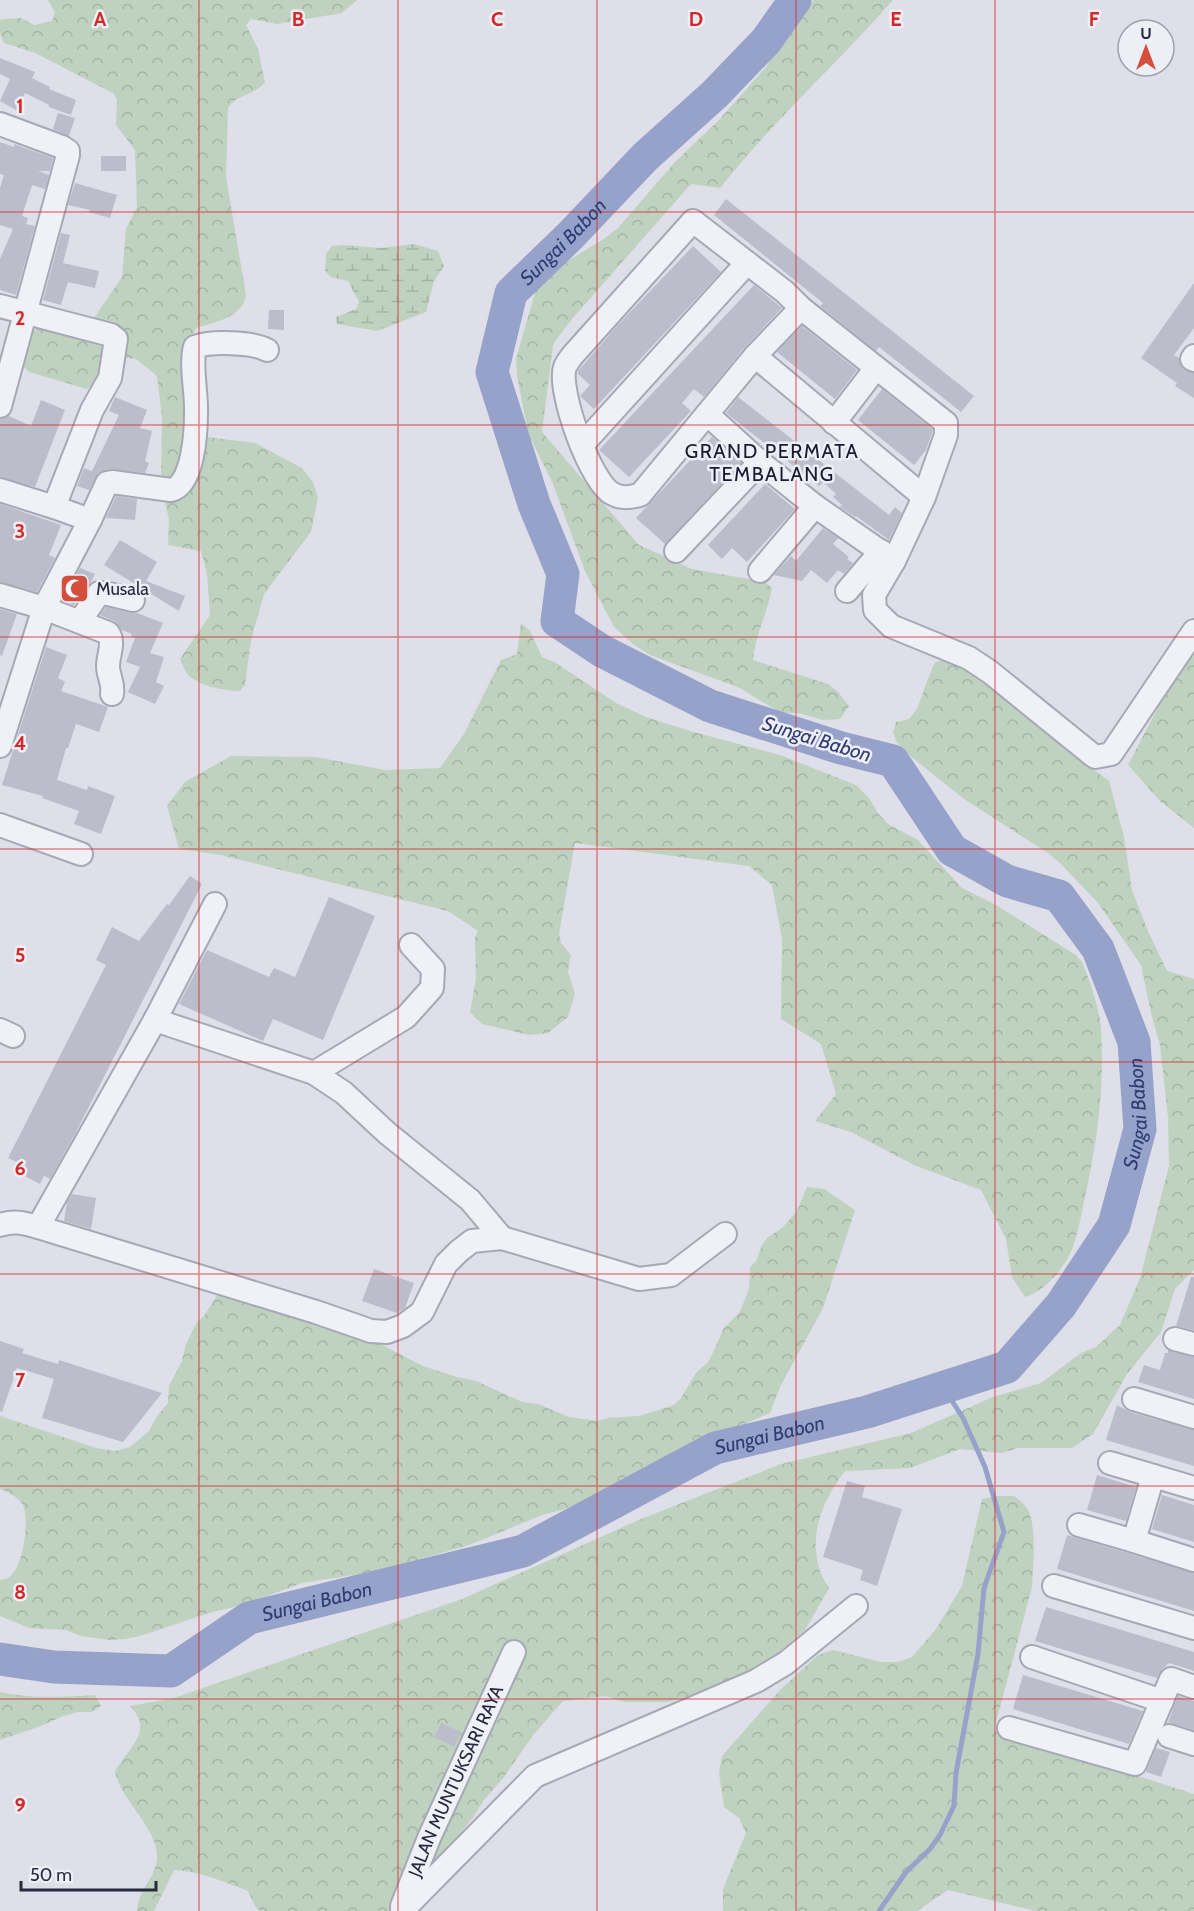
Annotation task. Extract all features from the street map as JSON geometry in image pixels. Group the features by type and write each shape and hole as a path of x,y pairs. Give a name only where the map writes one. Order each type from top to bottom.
{"street":[{"path":"0,124 68,151 68,159 0,406"},
{"path":"801,308 755,356 640,495 626,498 611,494 595,476 568,411 564,368 572,356 693,221 785,292 801,308 945,423 946,435 924,497 888,556 874,595 875,610 891,626 969,658 990,672 1095,757 1111,754 1194,631"},
{"path":"582,444 747,263"},
{"path":"0,306 111,335 116,339 110,378 92,410 54,507"},
{"path":"0,746 44,608 90,520 106,483 171,489 178,487 188,474 195,435 195,347 226,344 254,346 267,350"},
{"path":"755,356 924,497"},
{"path":"834,423 876,368"},
{"path":"707,414 760,462 815,506 888,556"},
{"path":"676,551 760,462"},
{"path":"0,490 90,520"},
{"path":"760,571 815,506"},
{"path":"847,591 888,556"},
{"path":"80,621 99,593 133,600"},
{"path":"0,595 44,608 111,635 108,669 113,683 112,694"},
{"path":"0,825 81,854"},
{"path":"38,1227 155,1020 215,904"},
{"path":"314,1073 406,1017 432,988 433,969 411,945"},
{"path":"155,1020 314,1073 344,1093 387,1133 470,1200 502,1238"},
{"path":"0,1225 19,1222 38,1227 371,1330 387,1332 403,1326 422,1312 446,1264 472,1241 502,1238 639,1279 671,1275 725,1234"},
{"path":"1134,1399 1194,1417"},
{"path":"1110,1463 1194,1488"},
{"path":"1134,1541 1153,1476"},
{"path":"1079,1525 1194,1560"},
{"path":"1054,1586 1194,1628"},
{"path":"401,1911 535,1776 756,1682 786,1663 856,1606"},
{"name":"JALAN MUNTUKSARI RAYA","path":"401,1911 429,1838 514,1652"},
{"path":"1032,1657 1162,1701"},
{"path":"1009,1728 1135,1764 1170,1679 1194,1687"},
{"path":"1169,1736 1194,1744"}],"green space":[{"path":"48,0 357,0 342,13 277,24 251,19 246,25 258,49 265,82 257,90 236,100 228,108 226,177 246,295 239,309 233,314 196,328 191,340 188,364 194,426 207,437 255,443 302,468 313,482 318,498 311,532 264,594 251,640 245,685 240,691 213,687 194,680 186,672 180,659 210,615 207,574 201,551 168,545 169,520 161,485 162,417 157,376 136,359 118,357 101,368 94,384 87,389 29,372 22,365 31,333 46,323 92,321 122,277 126,229 137,207 135,150 116,125 117,100 113,93 35,53 4,43 0,34 0,20 2,19 20,18 35,25 52,21 55,13"},
{"path":"814,0 893,0 762,139 720,188 691,184 572,319 553,345 542,432 639,545 692,569 766,582 772,588 753,660 828,684 838,692 849,706 840,719 823,720 798,713 781,713 740,688 650,655 614,627 585,571 553,484 528,433 516,359 536,289 545,275 618,228 676,161 718,121 766,67 786,35"},
{"path":"414,244 438,251 444,266 434,281 426,312 377,331 337,324 336,317 356,309 359,302 348,281 331,277 325,271 326,254 332,246 381,248"},
{"path":"521,623 530,631 542,657 556,663 616,703 646,717 690,731 780,755 856,785 869,798 877,812 888,824 918,840 962,888 996,905 1076,955 1082,962 1094,994 1101,1028 1102,1071 1099,1115 1089,1180 1075,1241 1062,1267 1045,1286 1025,1297 1012,1277 1006,1239 981,1190 914,1165 851,1132 815,1121 836,1094 821,1044 781,1019 782,939 772,885 749,866 575,843 559,934 561,943 571,955 568,972 575,994 568,1017 548,1033 529,1035 482,1024 470,1012 476,978 475,938 478,931 448,911 221,855 179,849 167,806 185,782 231,756 316,757 385,770 440,768 464,734 501,660 517,654"},
{"path":"1194,647 1194,828 1160,801 1128,765 1182,662"},
{"path":"953,658 995,687 1010,704 1038,722 1078,758 1109,781 1124,837 1132,890 1148,931 1167,971 1194,979 1194,1270 1175,1289 1161,1332 1127,1374 1093,1434 1072,1448 1018,1448 1002,1453 960,1449 910,1468 845,1471 824,1506 817,1531 817,1557 821,1573 829,1588 805,1630 799,1636 771,1658 725,1687 668,1702 625,1702 606,1696 563,1701 534,1734 504,1777 429,1873 392,1911 260,1911 248,1891 203,1875 174,1870 154,1911 137,1911 140,1897 153,1873 157,1859 152,1837 125,1794 115,1772 140,1732 137,1715 130,1706 174,1698 462,1599 641,1519 781,1464 911,1433 993,1397 1041,1383 1081,1353 1096,1347 1120,1325 1140,1278 1169,1166 1168,1117 1160,1045 1141,965 1098,903 1061,864 1048,853 964,799 909,755 896,741 893,732 896,722 909,719 917,709 933,666 936,662"},
{"path":"807,1187 824,1189 855,1210 823,1308 780,1387 770,1413 645,1467 577,1504 545,1514 469,1545 379,1571 302,1583 246,1604 209,1613 143,1635 109,1640 81,1636 66,1630 29,1628 0,1616 0,1580 9,1577 18,1564 24,1544 26,1521 21,1502 0,1489 0,1416 96,1448 115,1451 130,1447 149,1431 157,1416 168,1403 169,1386 182,1361 186,1344 197,1322 204,1316 220,1291 345,1326 423,1366 476,1381 522,1402 538,1404 569,1417 598,1421 607,1418 639,1416 674,1405 681,1398 696,1373 709,1361 724,1328 740,1312 749,1289 750,1267 756,1261 762,1245 797,1211"},
{"path":"1014,1496 1027,1508 1033,1527 1034,1547 1032,1587 994,1730 1194,1794 1194,1911 1036,1911 948,1890 917,1911 723,1911 723,1889 746,1833 739,1818 724,1807 719,1773 722,1756 781,1689 818,1655 833,1650 881,1662 898,1662 912,1657 936,1629 962,1586 982,1499"},
{"path":"0,1692 35,1697 95,1695 101,1706 92,1712 77,1712 0,1740"}],"building":[{"path":"0,58 35,72 32,78 50,87 49,89 76,100 71,115 49,107 25,93 16,110 0,101 10,79 0,74"},
{"path":"58,113 75,118 69,136 53,129"},
{"path":"0,142 14,147 14,144 53,158 50,171 38,171 49,175 45,189 32,185 22,216 28,218 26,224 35,226 16,295 0,290 0,259 13,229 0,225 0,188 4,175 0,174"},
{"path":"101,156 126,156 126,171 101,171"},
{"path":"75,183 117,195 110,218 68,205"},
{"path":"726,199 974,396 961,412 879,347 876,351 820,306 823,303 714,215"},
{"path":"61,233 70,235 63,263 99,271 95,288 68,282 61,305 43,300"},
{"path":"693,246 721,272 594,409 580,396 590,385 578,374 578,371"},
{"path":"1194,283 1194,328 1174,355 1179,358 1181,366 1186,371 1194,373 1194,398 1175,386 1177,383 1141,358"},
{"path":"754,285 782,308 745,347 704,397 694,389 682,403 691,411 629,477 599,450"},
{"path":"269,310 284,310 284,330 268,329"},
{"path":"802,326 857,370 835,399 777,352"},
{"path":"882,389 933,430 926,450 914,465 858,420"},
{"path":"115,397 147,410 140,428 152,431 145,461 149,463 145,473 109,469 98,473 89,490 77,486 84,468 92,471 119,415 109,411"},
{"path":"738,397 889,515 895,507 902,513 889,540 840,507 842,505 833,497 836,494 823,482 819,486 726,413"},
{"path":"41,400 65,410 35,487 0,477 0,419 9,416 31,426"},
{"path":"712,437 741,463 665,544 636,518"},
{"path":"765,484 795,509 747,562 732,548 722,559 708,545"},
{"path":"116,496 137,499 135,520 106,518"},
{"path":"0,504 61,525 49,555 55,558 37,592 0,582"},
{"path":"823,528 838,538 833,544 853,563 844,574 838,570 827,583 811,570 802,581 774,575 791,556 796,561"},
{"path":"120,540 157,562 146,581 185,596 179,611 104,565"},
{"path":"80,568 95,574 74,605 63,601"},
{"path":"106,607 137,613 163,623 150,653 164,657 156,682 164,686 155,704 128,692 140,667 126,662 135,638 131,636 132,634 122,630 114,621 100,615"},
{"path":"0,609 17,614 2,656 0,655"},
{"path":"46,647 67,655 58,678 65,682 61,691 108,707 99,732 76,724 57,780 87,790 88,786 115,796 101,834 74,824 79,811 42,798 43,796 2,785"},
{"path":"190,876 202,884 50,1179 44,1176 40,1184 15,1171 19,1163 8,1158 106,965 96,960 112,927 139,941"},
{"path":"329,897 375,916 323,1040 273,1019 263,1041 179,1004 207,950 269,977 274,968 295,977"},
{"path":"72,1194 96,1198 91,1229 64,1221 67,1202"},
{"path":"374,1269 414,1283 405,1308 397,1313 362,1301"},
{"path":"1191,1277 1194,1277 1194,1330 1176,1326"},
{"path":"0,1341 24,1349 22,1353 58,1364 59,1360 162,1393 123,1442 42,1418 54,1379 17,1368 2,1412 0,1411"},
{"path":"1168,1350 1194,1357 1194,1399 1138,1382 1144,1365 1160,1370"},
{"path":"1117,1405 1130,1412 1194,1430 1194,1466 1106,1440"},
{"path":"1097,1475 1136,1487 1126,1521 1087,1510"},
{"path":"847,1481 865,1486 862,1497 902,1509 877,1586 860,1580 863,1570 823,1557"},
{"path":"1162,1495 1194,1505 1194,1542 1152,1529"},
{"path":"1067,1535 1194,1573 1194,1611 1057,1569"},
{"path":"1046,1607 1194,1652 1194,1671 1169,1663 1157,1678 1035,1641"},
{"path":"1023,1675 1143,1711 1129,1744 1013,1709"},
{"path":"1178,1696 1194,1701 1194,1730 1168,1722"},
{"path":"441,1723 461,1732 454,1747 434,1737"},
{"path":"1156,1748 1170,1752 1161,1777 1146,1772"}],"waterway":[{"name":"Sungai Babon","path":"0,1659 54,1667 171,1671 249,1618 523,1551 715,1448 867,1412 1007,1367 1061,1305 1114,1225 1140,1129 1134,1042 1098,949 1059,896 1007,881 952,850 893,761 841,748 710,706 602,651 557,621 563,574 534,504 492,372 511,293 571,235 645,157 715,94 766,41 795,0"},
{"path":"879,1911 906,1872 930,1849 940,1835 954,1806 956,1773 978,1654 984,1588 1004,1532 985,1467 963,1418 943,1387"}],"place":[{"name":"Musala","path":"75,589"}],"district":[{"name":"GRAND PERMATA TEMBALANG","path":"772,462"}]}
